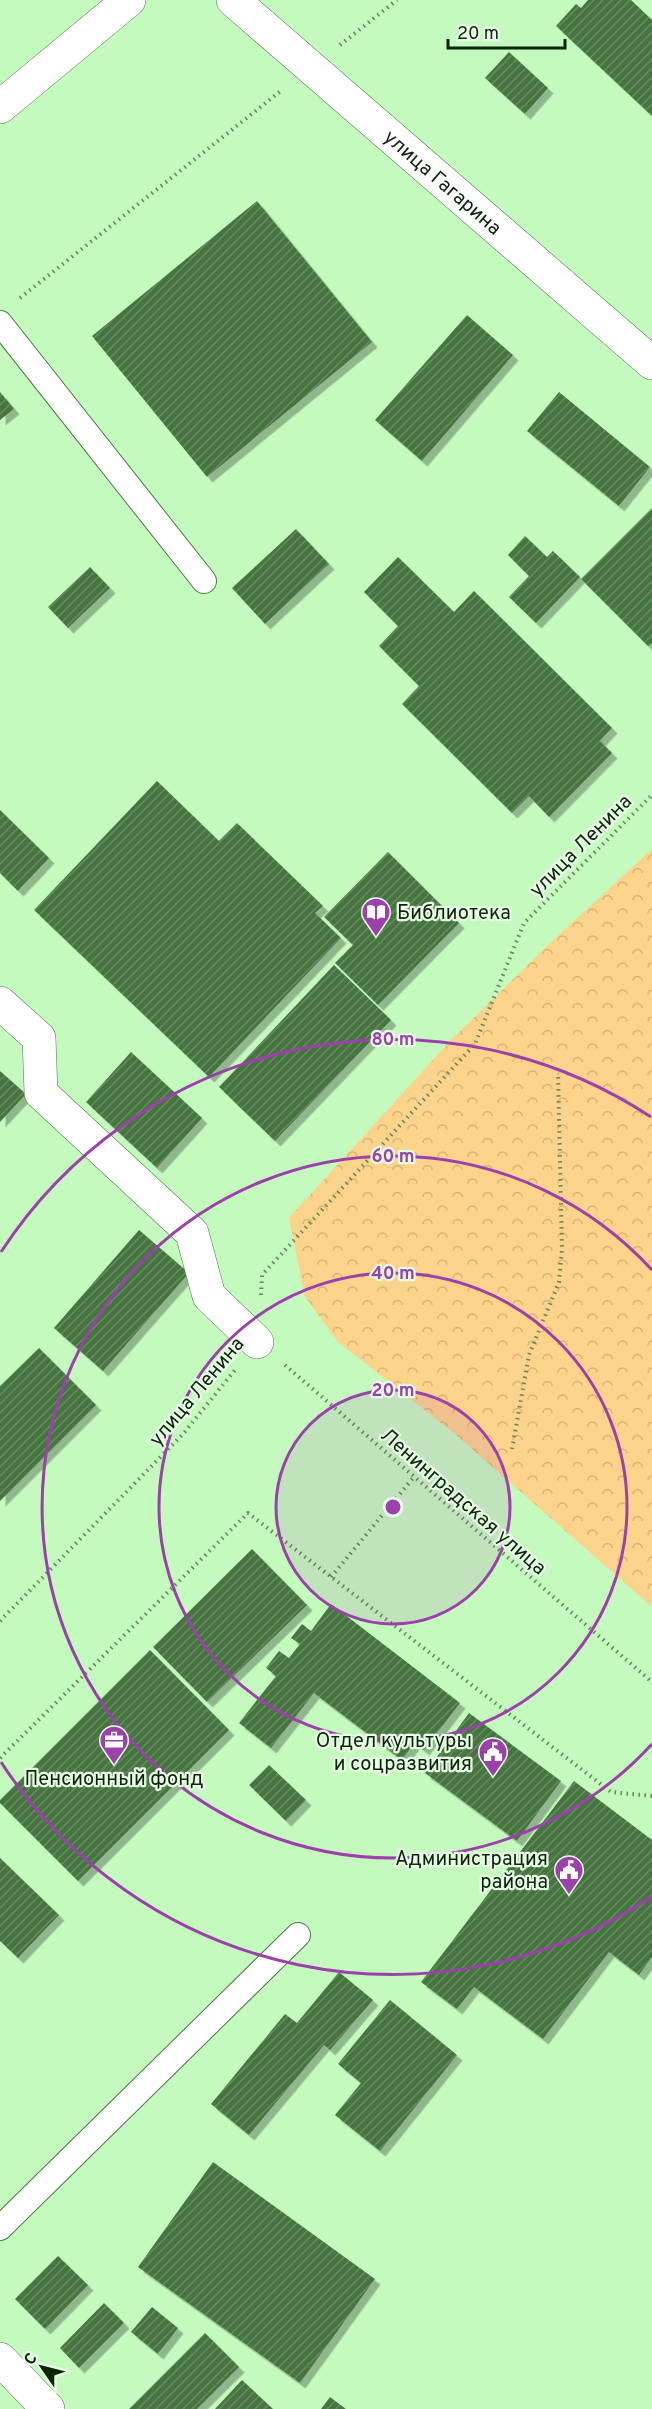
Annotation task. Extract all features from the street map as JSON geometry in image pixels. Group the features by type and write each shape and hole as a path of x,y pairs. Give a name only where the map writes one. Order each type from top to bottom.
{"street":[{"path":"0,108 129,0"},
{"name":"улица Гагарина","path":"233,0 312,66 652,363"},
{"path":"0,1003 39,1038 41,1093 192,1233 208,1296 257,1342"},
{"path":"0,2359 48,2409"}],"lane":[{"path":"0,323 204,580"},
{"path":"0,2228 298,1935"}],"path":[{"path":"18,299 397,0"},
{"name":"улица Ленина","path":"0,1621 183,1434 257,1342 262,1275 475,1044 524,923 652,795"},
{"path":"512,1449 529,1355 559,1282 562,1249 558,1073"},
{"name":"Ленинградская улица","path":"257,1342 652,1682"},
{"path":"331,1577 414,1477"},
{"path":"0,1758 248,1513 611,1792 652,1796"}],"green space":[{"path":"652,849 652,1607 455,1434 338,1342 305,1297 289,1218 451,1040 548,945"}],"building":[{"path":"588,0 631,0 652,20 652,116 556,26 576,4 581,8"},
{"path":"509,52 548,88 525,114 485,78"},
{"path":"257,201 372,342 207,477 92,336"},
{"path":"467,315 513,355 422,461 375,420"},
{"path":"0,392 14,409 0,420"},
{"path":"559,392 650,467 619,506 527,431"},
{"path":"652,508 652,643 648,646 581,579"},
{"path":"296,529 329,564 265,624 232,588"},
{"path":"525,536 547,557 553,551 580,577 536,623 509,597 529,576 508,555"},
{"path":"398,557 454,612 474,591 612,728 600,741 612,753 549,817 529,796 512,813 402,704 419,686 379,646 398,626 364,592"},
{"path":"90,567 110,588 68,628 48,607"},
{"path":"157,781 219,841 237,823 323,906 315,913 341,938 209,1077 34,910"},
{"path":"0,810 49,858 18,891 0,873"},
{"path":"388,852 459,923 378,1005 335,963 353,945 324,917"},
{"path":"334,965 391,1020 275,1141 219,1087"},
{"path":"131,1052 202,1118 157,1168 86,1102"},
{"path":"0,1071 26,1094 0,1122"},
{"path":"139,1230 189,1273 103,1371 54,1328"},
{"path":"39,1348 96,1405 0,1501 0,1386"},
{"path":"252,1549 307,1605 207,1702 153,1647"},
{"path":"331,1604 460,1703 424,1750 415,1743 402,1760 314,1693 271,1748 239,1723 276,1676 266,1668 279,1651 289,1658 300,1644 291,1638 302,1624 311,1631"},
{"name":"Пенсионный фонд","path":"150,1650 229,1730 78,1881 0,1803 0,1800"},
{"name":"Отдел культуры и соцразвития","path":"469,1713 561,1781 517,1841 425,1773"},
{"path":"269,1765 306,1800 286,1821 249,1785"},
{"name":"Администрация района","path":"574,1781 652,1840 652,1957 639,1975 609,1952 543,2039 474,1987 457,2009 421,1982"},
{"path":"0,1858 59,1915 18,1958 0,1941"},
{"path":"339,1972 373,2000 330,2050 324,2045 249,2135 211,2104 285,2014 297,2023"},
{"path":"390,2000 457,2055 380,2151 335,2115 361,2083 338,2064"},
{"path":"213,2162 375,2279 300,2383 138,2267"},
{"path":"58,2256 88,2285 45,2329 15,2299"},
{"path":"104,2303 124,2323 79,2368 60,2348"},
{"path":"152,2307 178,2328 158,2354 131,2332"},
{"path":"205,2333 239,2367 197,2409 129,2409"},
{"path":"242,2380 273,2409 215,2409"},
{"path":"330,2397 346,2409 321,2409"}],"place":[{"name":"Библиотека","path":"376,938"},
{"name":"Пенсионный фонд","path":"114,1766"},
{"name":"Отдел культуры и соцразвития","path":"493,1778"},
{"name":"Администрация района","path":"569,1896"}]}
